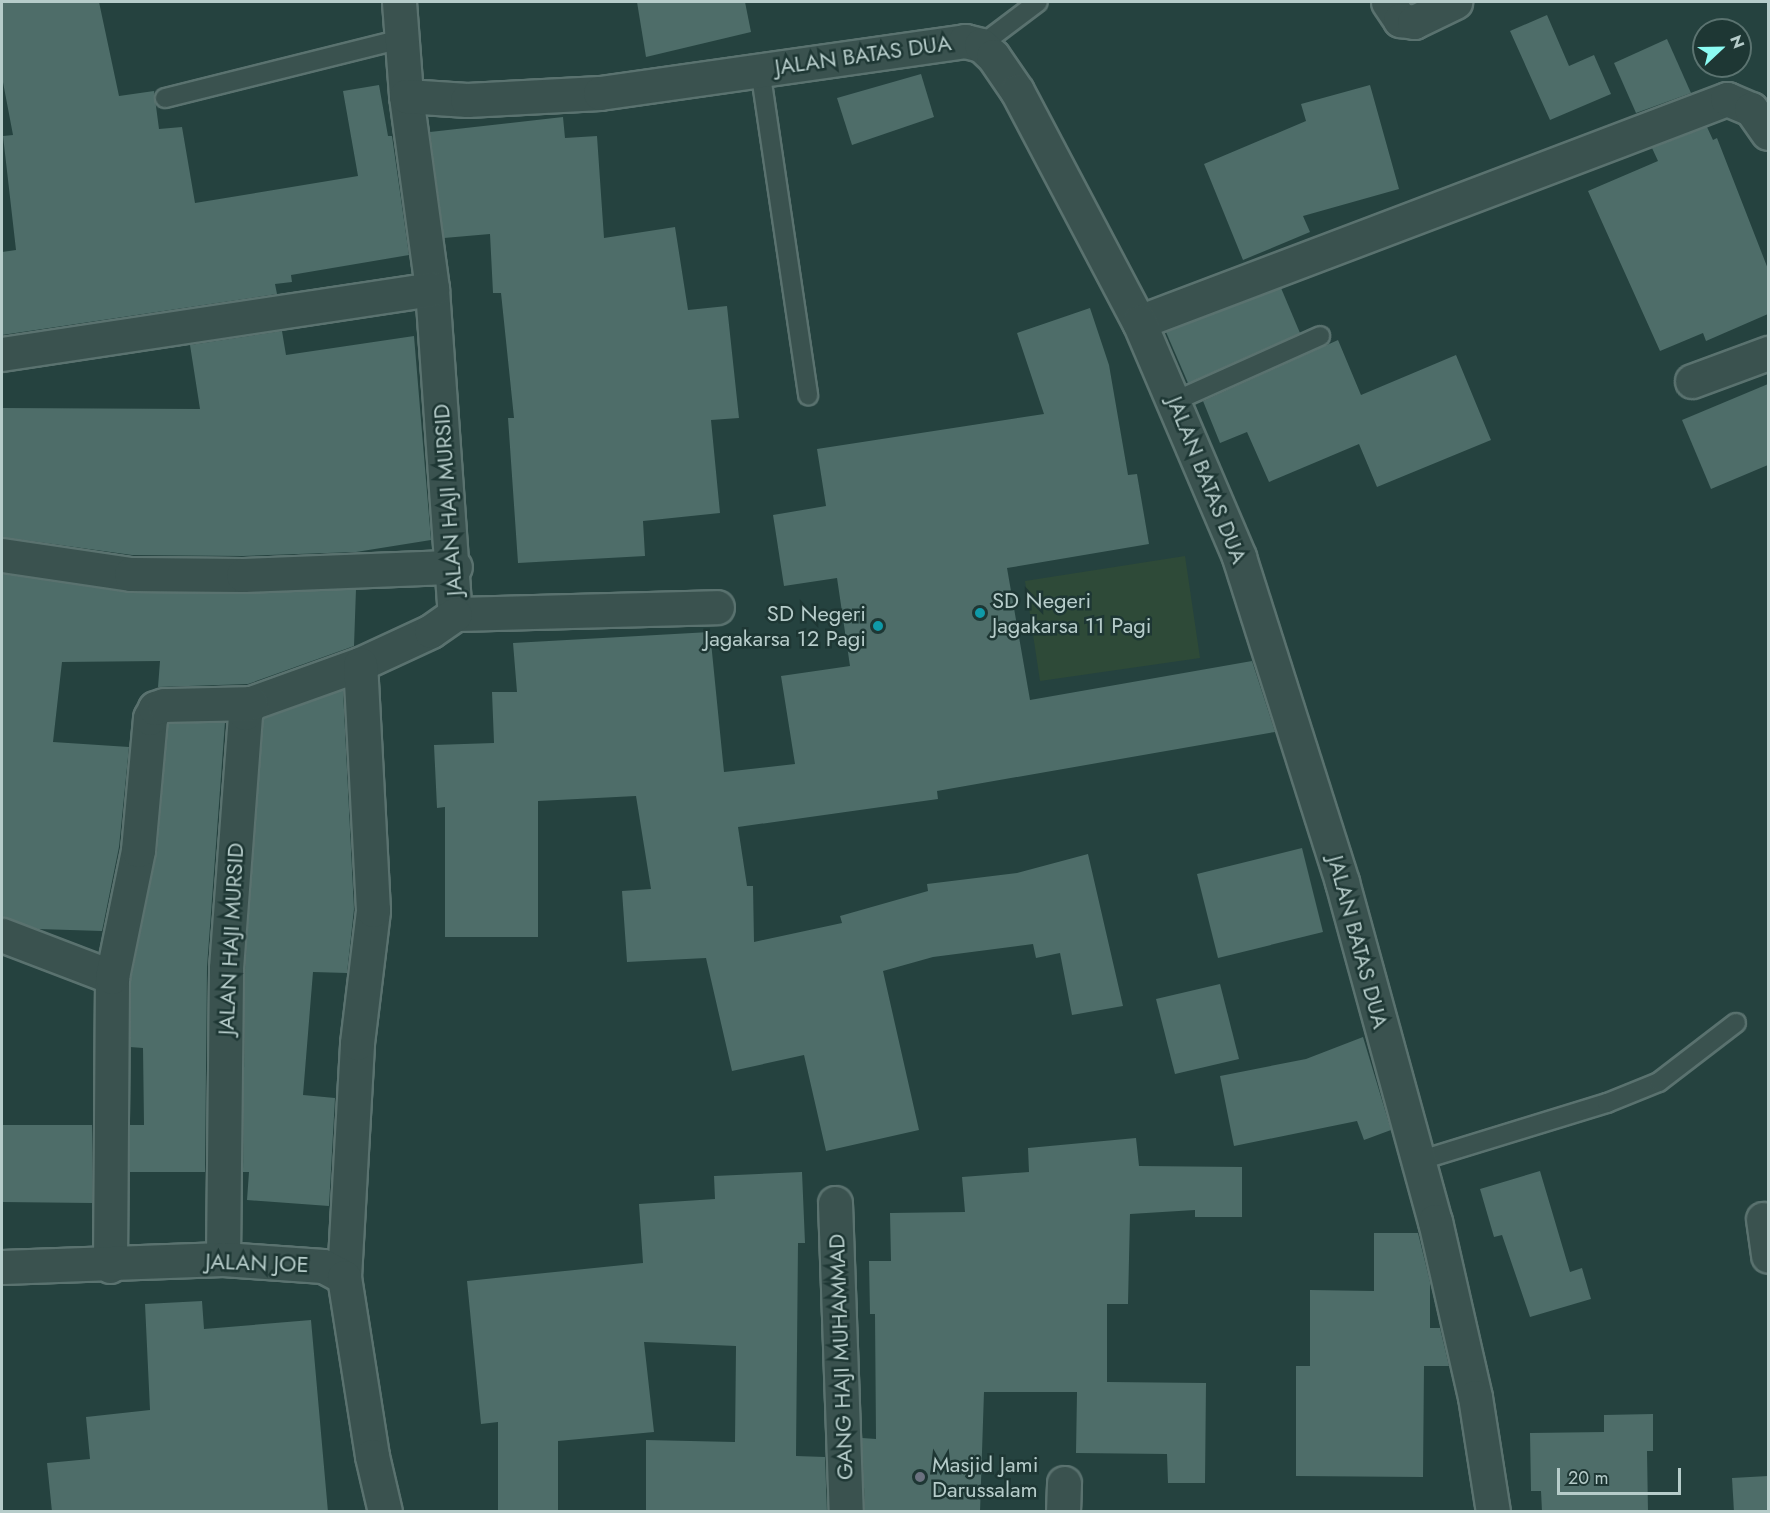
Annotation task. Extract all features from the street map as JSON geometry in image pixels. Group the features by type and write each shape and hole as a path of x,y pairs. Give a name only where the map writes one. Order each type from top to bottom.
{"street":[{"name":"JALAN HAJI MURSID","path":"223,1259 226,968 245,713 251,703 360,664 431,631 455,614 454,567 432,289 406,96 399,2"},
{"path":"1388,2 1400,20 1414,22 1455,2"},
{"name":"JALAN BATAS DUA","path":"406,96 467,100 600,93 965,41 981,45 1017,91 1139,322 1175,401 1239,557 1290,714 1418,1161 1475,1397 1493,1512"},
{"path":"1139,322 1726,99 1751,109 1768,133"},
{"path":"2,354 432,289"},
{"path":"1692,381 1768,353"},
{"path":"2,555 131,574 243,575 454,567"},
{"path":"455,614 717,607"},
{"path":"360,664 373,910 357,1043 344,1277 372,1456 385,1512"},
{"path":"110,1266 112,977 138,850 146,739 155,708 251,703"},
{"path":"2,935 112,977"},
{"name":"GANG HAJI MUHAMMAD","path":"835,1203 846,1512"},
{"path":"1763,1219 1768,1256"},
{"name":"JALAN JOE","path":"2,1267 110,1266 223,1259 323,1266 344,1277"}],"lane":[{"path":"981,45 1038,2"},
{"path":"165,98 402,39"},
{"path":"759,69 808,395"},
{"path":"1175,401 1320,336"},
{"path":"1418,1161 1607,1103 1659,1082 1736,1023"}],"green space":[{"path":"1185,556 1200,658 1040,681 1025,581"}],"building":[{"path":"2,2 99,2 119,96 154,91 159,129 182,127 195,203 358,176 343,91 379,85 388,136 392,136 409,255 291,275 292,282 275,284 277,294 2,335 2,252 16,250 3,136 13,135 2,77"},
{"path":"637,2 745,2 751,32 646,57"},
{"path":"1547,15 1569,66 1594,55 1611,94 1550,120 1510,31"},
{"path":"1667,39 1691,93 1636,113 1614,63"},
{"path":"921,74 934,117 852,145 837,98"},
{"path":"1370,85 1399,189 1303,216 1310,232 1243,260 1204,164 1306,121 1301,104"},
{"path":"563,117 565,138 597,136 604,238 675,227 688,310 727,306 739,418 711,420 720,513 643,521 645,556 518,563 508,418 514,418 501,293 493,293 490,234 444,238 430,132"},
{"path":"1707,127 1713,140 1717,138 1768,269 1768,314 1706,341 1703,333 1660,351 1588,191 1658,161 1652,148"},
{"path":"1281,288 1300,333 1188,383 1166,332"},
{"path":"1090,308 1109,365 1128,475 1137,474 1149,544 1007,568 1030,700 1252,661 1275,732 937,791 938,799 738,827 747,886 753,886 754,942 842,923 840,916 928,891 927,884 1017,873 1088,854 1123,1006 1072,1015 1060,953 1036,958 1033,944 933,957 883,971 919,1130 826,1151 804,1055 732,1071 706,958 627,962 622,891 651,889 636,796 538,801 538,937 445,937 445,807 437,808 434,745 494,743 492,692 517,692 513,643 710,632 724,772 795,764 781,676 850,666 837,578 784,586 773,515 826,506 817,449 1044,414 1017,333"},
{"path":"282,331 286,355 414,336 431,540 356,552 243,556 132,555 2,537 2,408 200,409 190,345"},
{"path":"1338,340 1361,395 1456,355 1491,440 1377,487 1359,444 1269,482 1247,432 1220,443 1203,401"},
{"path":"1768,384 1768,465 1711,489 1682,420"},
{"path":"2,574 131,593 356,589 354,646 248,684 158,687 160,661 62,662 53,742 129,747 119,847 102,931 38,929 2,917"},
{"path":"343,690 354,909 347,973 313,972 303,1095 335,1098 329,1206 247,1200 249,1172 243,1172 245,969 263,719"},
{"path":"225,722 207,967 205,1172 129,1172 130,1125 144,1125 143,1048 130,1047 131,979 157,852 168,724"},
{"path":"1302,848 1323,932 1218,958 1197,874"},
{"path":"1220,984 1239,1059 1175,1074 1156,999"},
{"path":"1363,1037 1391,1130 1364,1140 1357,1121 1234,1146 1220,1076 1306,1059"},
{"path":"2,1125 92,1125 92,1203 2,1202"},
{"path":"1136,1138 1139,1166 1242,1167 1242,1217 1195,1217 1195,1210 1130,1214 1128,1304 1107,1304 1107,1382 1206,1383 1205,1483 1168,1483 1167,1454 1076,1453 1077,1392 984,1392 980,1512 865,1512 862,1438 876,1439 875,1314 870,1314 869,1261 891,1261 890,1213 965,1212 962,1177 1029,1172 1028,1148"},
{"path":"1540,1171 1570,1272 1582,1268 1591,1299 1530,1317 1502,1235 1494,1237 1480,1189"},
{"path":"802,1172 805,1243 798,1243 796,1456 825,1457 827,1512 646,1512 646,1440 735,1442 736,1346 644,1342 654,1432 558,1441 558,1512 498,1512 498,1422 481,1424 467,1281 643,1263 639,1204 715,1199 714,1176"},
{"path":"1374,1233 1418,1233 1430,1282 1430,1328 1440,1328 1449,1366 1424,1366 1423,1477 1296,1476 1296,1366 1310,1366 1310,1290 1374,1291"},
{"path":"202,1301 204,1329 311,1320 328,1512 52,1512 47,1463 90,1459 86,1417 150,1410 145,1304"},
{"path":"1653,1414 1653,1451 1647,1451 1648,1512 1542,1512 1541,1491 1531,1491 1530,1433 1604,1432 1604,1415"},
{"path":"1768,1476 1768,1512 1734,1512 1732,1478"}],"place":[{"name":"SD Negeri Jagakarsa 11 Pagi","path":"980,613"},
{"name":"SD Negeri Jagakarsa 12 Pagi","path":"878,626"},
{"name":"Masjid Jami Darussalam","path":"920,1477"}]}
